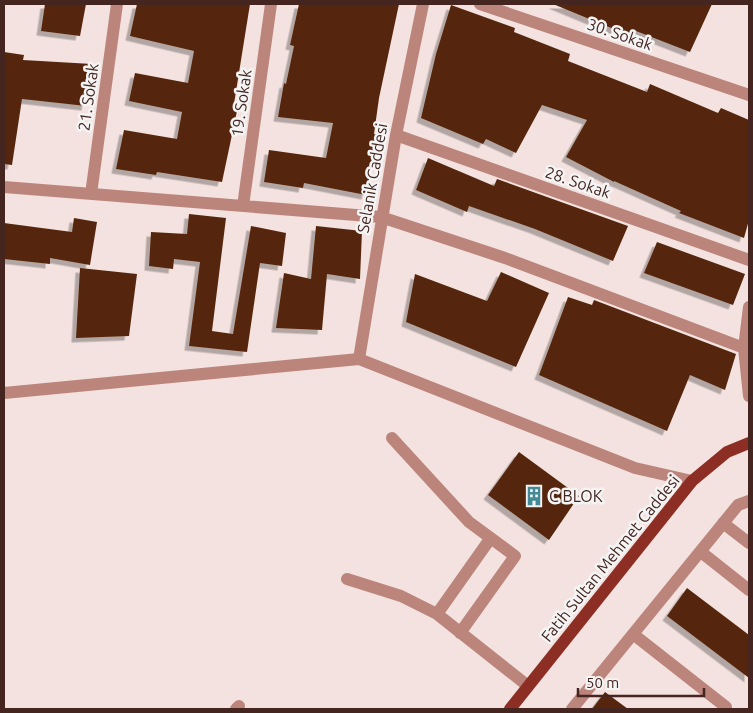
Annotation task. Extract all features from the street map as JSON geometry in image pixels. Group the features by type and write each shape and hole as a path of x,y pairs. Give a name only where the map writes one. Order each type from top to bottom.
{"main road":[{"name":"Fatih Sultan Mehmet Caddesi","path":"510,709 692,481 726,452 749,443"}],"street":[{"name":"21. Sokak","path":"91,194 118,4"},
{"name":"19. Sokak","path":"242,206 271,4"},
{"name":"Selanik Caddesi","path":"359,359 381,217 423,4"},
{"name":"30. Sokak","path":"480,4 749,95"},
{"name":"28. Sokak","path":"396,135 749,260"},
{"path":"4,187 381,217 505,258 744,348"},
{"path":"749,307 744,348 749,396"},
{"path":"4,393 359,359 635,468 692,481"},
{"path":"392,438 470,522 490,539 515,556 460,633"},
{"path":"572,709 738,505 749,501"},
{"path":"723,523 749,543"},
{"path":"437,614 490,539"},
{"path":"700,552 749,590"},
{"path":"347,579 401,596 437,614 528,686"},
{"path":"633,634 726,707"}],"building":[{"path":"45,4 86,4 80,36 41,31"},
{"path":"137,4 250,4 233,110 237,111 222,182 157,172 156,175 116,169 124,130 177,139 182,112 129,101 135,73 188,83 194,51 130,36"},
{"path":"299,4 399,4 379,98 374,134 378,135 366,195 304,183 303,188 264,182 269,150 326,158 333,123 278,117 284,83 286,84 294,46 290,45"},
{"path":"553,4 712,4 690,52 636,31 633,37"},
{"path":"451,5 515,28 514,32 570,54 568,61 647,92 650,84 718,113 721,108 749,120 749,220 744,238 679,213 681,211 614,182 566,157 587,120 542,105 516,153 486,139 483,144 421,118 436,54"},
{"path":"4,52 24,55 23,60 92,64 86,106 22,99 12,165 4,164"},
{"path":"428,158 494,186 497,179 628,226 613,261 535,229 469,206 467,212 416,190"},
{"path":"189,214 226,218 212,331 233,334 251,226 286,233 282,266 260,263 247,352 189,346 200,262 174,259 173,269 149,266 151,232 187,234"},
{"path":"74,218 97,222 90,265 50,258 50,264 4,259 4,223 72,232"},
{"path":"316,226 362,231 360,279 327,274 322,330 276,328 284,273 311,279"},
{"path":"657,242 745,274 733,305 644,273"},
{"path":"80,268 137,274 129,336 76,338"},
{"path":"501,272 549,293 516,367 406,322 415,274 487,301"},
{"path":"568,297 592,305 594,300 736,354 725,390 690,375 667,431 539,375"},
{"name":"C BLOK","path":"519,452 579,496 549,540 488,495"},
{"path":"687,588 749,635 749,678 667,616"},
{"path":"605,692 628,709 592,709"}],"place":[{"name":"C BLOK","path":"534,496"}]}
